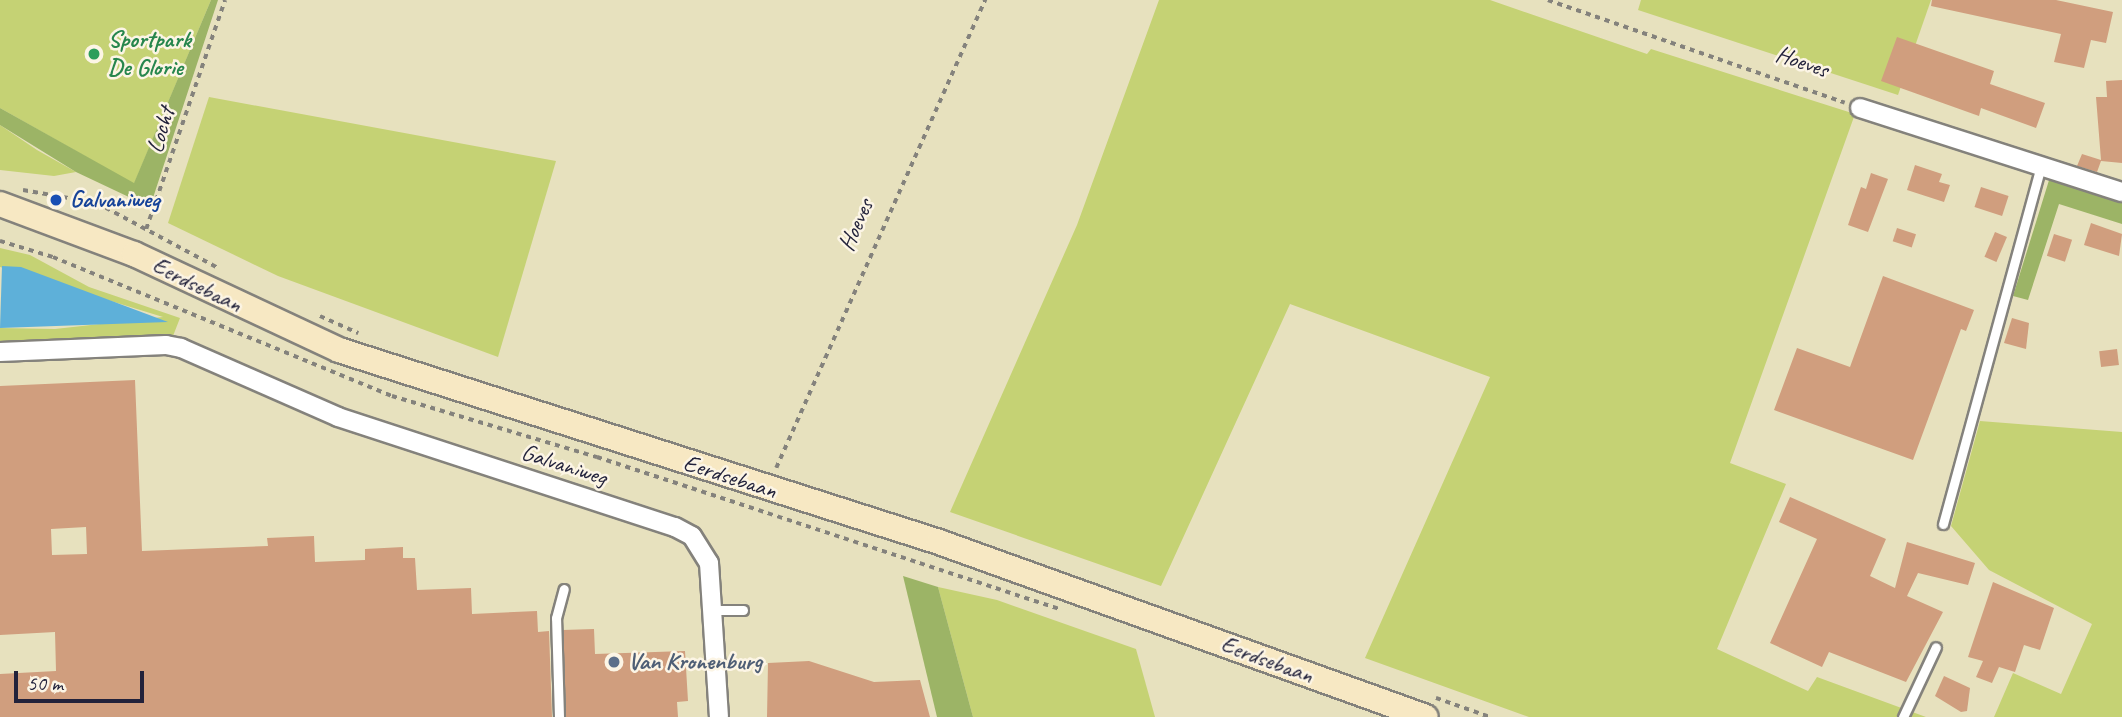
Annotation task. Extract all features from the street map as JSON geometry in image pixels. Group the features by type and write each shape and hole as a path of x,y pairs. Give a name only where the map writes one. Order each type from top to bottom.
{"main road":[{"name":"Eerdsebaan","path":"6,196 42,219 134,254 339,350 939,542 1426,717"},
{"name":"Eerdsebaan","path":"0,214 42,219"},
{"path":"0,223 42,219"}],"street":[{"path":"1860,108 2122,192"},
{"name":"Galvaniweg","path":"0,352 166,345 181,348 338,416 675,527 692,536 709,563 719,717"}],"lane":[{"path":"1943,524 2041,166"},
{"path":"559,717 556,618 564,589"},
{"path":"713,610 743,610"},
{"path":"1903,717 1936,647"}],"path":[{"name":"Locht","path":"146,230 225,0"},
{"name":"Hoeves","path":"774,471 985,0"},
{"name":"Hoeves","path":"1548,0 1860,108"},
{"path":"6,196 97,203"},
{"name":"Eerdsebaan","path":"0,242 53,257 108,283 392,396 597,457 1064,611"}],"green space":[{"name":"Sportpark De Glorie","path":"0,0 211,0 134,184 0,108"},
{"path":"211,0 218,0 150,207 76,172 0,125 0,108 134,183"},
{"path":"1159,0 1490,0 1647,54 1651,49 1855,114 1730,463 1786,484 1717,649 1808,691 1817,677 1926,717 1529,717 1365,658 1490,377 1290,304 1161,586 950,512 1077,225"},
{"path":"1641,0 1931,0 1898,95 1638,10"},
{"path":"209,97 556,161 498,357 278,276 168,223"},
{"path":"0,125 76,172 54,176 0,170"},
{"path":"2050,177 2122,200 2122,224 2059,204 2028,300 2013,296"},
{"path":"0,248 30,255 89,287 180,318 173,336 0,342 0,328 55,329 163,317 0,267"},
{"path":"1980,421 2122,432 2122,717 1994,717 2013,673 2061,694 2092,624 1989,570 1951,526"},
{"path":"903,576 938,587 973,717 937,717"},
{"path":"938,587 997,600 1136,649 1155,717 973,717"}],"water":[{"path":"2,266 21,267 168,322 0,328"}],"building":[{"path":"1932,0 2056,0 2113,12 2106,43 2091,40 2084,68 2054,62 2061,34 1931,6"},
{"path":"1897,37 1994,71 1990,84 2045,103 2036,128 1981,108 1979,116 1881,81"},
{"path":"2122,80 2122,163 2101,161 2097,172 2077,166 2082,154 2101,160 2096,97 2107,97 2106,81"},
{"path":"1915,165 1942,174 1939,182 1950,185 1944,202 1907,190"},
{"path":"1871,173 1888,179 1868,232 1848,225 1861,187 1866,189"},
{"path":"1981,187 2009,196 2002,216 1975,207"},
{"path":"2091,223 2122,234 2119,256 2084,245"},
{"path":"1897,228 1916,234 1912,247 1893,241"},
{"path":"1995,232 2007,237 1996,262 1984,257"},
{"path":"2054,234 2072,240 2065,262 2047,256"},
{"path":"1883,276 1974,310 1966,331 1961,329 1913,460 1774,410 1797,348 1850,367"},
{"path":"2012,318 2029,323 2026,349 2004,343"},
{"path":"2117,349 2119,365 2101,367 2099,351"},
{"path":"135,380 142,551 268,546 267,538 314,536 315,562 365,560 365,549 403,547 403,558 415,558 417,590 471,588 472,614 537,611 538,632 549,631 552,717 0,717 0,674 56,671 55,632 0,635 0,386","holes":["86,527 87,554 52,555 51,529"]},
{"path":"1790,497 1886,539 1870,576 1895,588 1907,542 1975,563 1968,585 1918,573 1907,596 1943,612 1906,682 1829,652 1822,667 1770,643 1817,539 1779,522"},
{"path":"1993,582 2054,608 2040,650 2024,645 2015,672 1999,667 1992,683 1976,677 1983,661 1968,657"},
{"path":"594,629 595,654 685,651 688,701 677,702 678,717 566,717 563,630"},
{"path":"809,661 874,682 920,680 930,717 767,717 768,663"},
{"path":"1944,676 1970,688 1967,711 1961,712 1935,696"}],"place":[{"name":"Sportpark De Glorie","path":"94,54"},
{"name":"Galvaniweg","path":"56,200"},
{"name":"Van Kronenburg","path":"614,662"}]}
